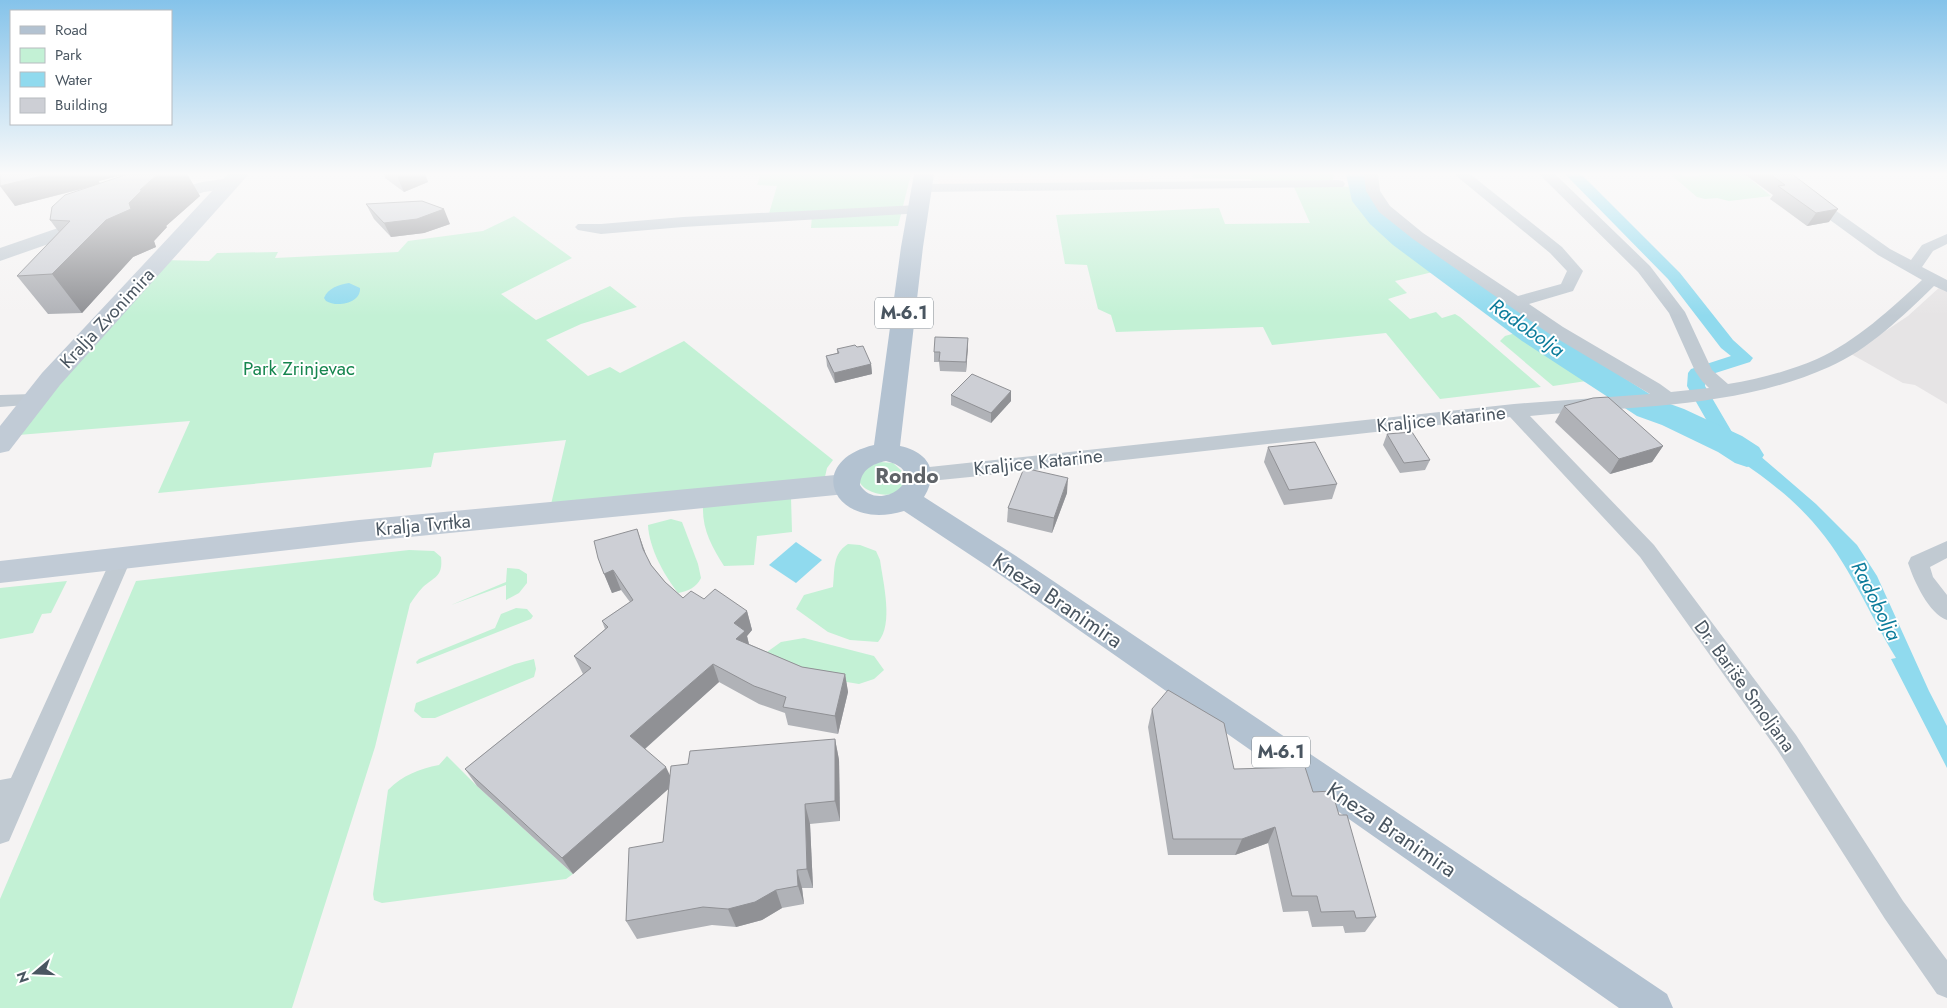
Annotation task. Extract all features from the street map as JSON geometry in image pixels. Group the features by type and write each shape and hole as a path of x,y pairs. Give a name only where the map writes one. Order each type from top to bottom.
{"main road":[{"name":"Kralja Zvonimira","path":"0,444 33,400 197,221"},
{"name":"M-6.1","path":"913,487 918,468 909,458 886,452 917,221"},
{"path":"886,452 869,454 854,463 846,476 846,484 853,496 868,504 884,506 913,487"},
{"name":"Kralja Tvrtka","path":"0,572 358,531 846,484"},
{"name":"Kneza Branimira","path":"913,487 1009,566 1653,1008"}],"street":[{"path":"0,255 96,221"},
{"path":"583,227 601,229 690,221"},
{"path":"1400,221 1442,253 1517,302 1557,331 1634,378 1654,388 1661,400"},
{"path":"1517,302 1567,287 1575,271 1556,250 1520,221"},
{"path":"1595,221 1644,269 1678,312 1708,377 1723,391"},
{"path":"1840,221 1884,252 1931,280 1947,287"},
{"path":"1910,268 1922,261 1926,250 1932,244 1947,239"},
{"name":"Kraljice Katarine","path":"913,487 1514,410 1661,400 1723,391 1777,378 1822,363 1842,352 1881,323 1931,280"},
{"path":"0,401 33,400"},
{"name":"Dr. Bariše Smoljana","path":"1514,410 1647,551 1787,743 1894,910 1947,984"},
{"path":"1947,549 1918,563 1924,580 1947,611"},
{"path":"0,832 9,790 122,557"}],"shaded area":[{"path":"1941,286 1947,288 1947,404 1915,385 1903,383 1851,354 1908,316"}],"green space":[{"name":"Park Zrinjevac","path":"504,221 521,221 572,258 501,294 536,320 610,286 637,307 581,324 546,340 588,376 610,367 620,373 684,341 833,460 827,468 824,481 549,513 566,440 434,453 431,467 158,493 190,421 6,436 161,260 209,261 217,253 278,252 275,258 398,252 408,241 483,231"},
{"path":"812,221 899,221 898,226 811,228"},
{"path":"1057,221 1224,221 1225,224 1310,223 1309,221 1376,221 1412,254 1437,271 1395,281 1407,293 1388,299 1410,319 1436,312 1442,318 1455,314 1541,387 1440,399 1386,333 1272,345 1263,327 1116,332 1111,315 1098,309 1087,265 1065,264"},
{"path":"1519,332 1593,380 1553,386 1500,341 1505,336"},
{"name":"Rondo","path":"880,462 893,463 904,473 902,486 895,493 883,495 872,492 863,486 859,478 864,470"},
{"path":"791,497 792,532 757,536 754,565 724,566 706,530 703,506"},
{"path":"671,519 682,522 698,564 701,578 691,588 678,593 654,552 648,525"},
{"path":"848,544 860,545 876,551 880,560 885,591 886,614 883,634 878,642 850,640 828,632 796,609 804,595 833,587 837,558 839,553"},
{"path":"409,550 434,551 441,557 440,572 421,589 410,604 375,747 292,1008 0,1008 0,899 136,581"},
{"path":"507,568 519,569 527,574 527,583 519,593 506,600 506,585 451,605 506,582"},
{"path":"67,581 51,613 42,614 33,633 0,639 0,588"},
{"path":"516,608 527,609 533,616 531,619 417,664 416,662 419,659 495,628 501,614"},
{"path":"804,638 874,656 884,670 874,679 859,684 798,674 767,652 781,642"},
{"path":"534,659 536,669 534,677 435,718 422,718 414,711 416,703 515,664"},
{"path":"447,756 573,874 566,879 382,903 374,900 373,894 388,790 399,780 412,773 439,765"}],"water":[{"path":"349,283 360,288 357,297 353,301 336,304 326,301 324,298 331,289"},
{"path":"1724,425 1816,504 1857,545 1877,576 1929,691 1947,726 1947,768 1891,659 1896,658 1847,570 1825,536 1787,496 1700,434"},
{"path":"796,542 822,560 796,583 769,565"}],"building":[{"path":"70,221 105,221 52,274 17,276"},
{"path":"382,221 400,221 384,223"},
{"path":"935,337 968,338 966,362 939,361 940,352 934,352"},
{"path":"855,345 857,347 863,346 871,364 834,373 826,356 839,353 837,349"},
{"path":"972,374 1011,391 991,413 951,395"},
{"path":"1608,397 1663,446 1619,459 1564,406 1593,398"},
{"path":"1412,432 1430,460 1404,463 1387,434"},
{"path":"1315,442 1337,484 1289,490 1268,447"},
{"path":"1024,468 1068,478 1054,518 1008,508"},
{"path":"637,529 643,549 651,565 665,582 683,598 691,591 704,599 715,589 747,611 734,623 745,631 736,639 802,667 845,674 835,716 783,707 786,697 754,686 713,664 630,736 666,767 562,858 465,769 591,668 574,656 608,627 602,621 633,600 613,570 604,574 594,541"},
{"path":"1168,690 1224,723 1234,769 1305,767 1313,792 1332,791 1339,815 1347,815 1376,917 1356,918 1354,911 1321,912 1317,896 1292,896 1275,827 1242,839 1173,839 1152,709"},
{"path":"835,739 835,801 805,804 807,869 797,870 798,886 776,890 755,902 728,909 703,907 626,921 629,848 663,842 671,766 688,764 690,751"}],"waterway":[{"name":"Radobolja","path":"1382,221 1403,239 1533,334 1648,408 1673,417 1730,444 1747,455"},
{"name":"Radobolja","path":"1619,221 1674,276 1727,344 1744,358 1697,373 1696,386 1730,444"}],"district":[{"name":"Rondo","path":"907,476"}]}
